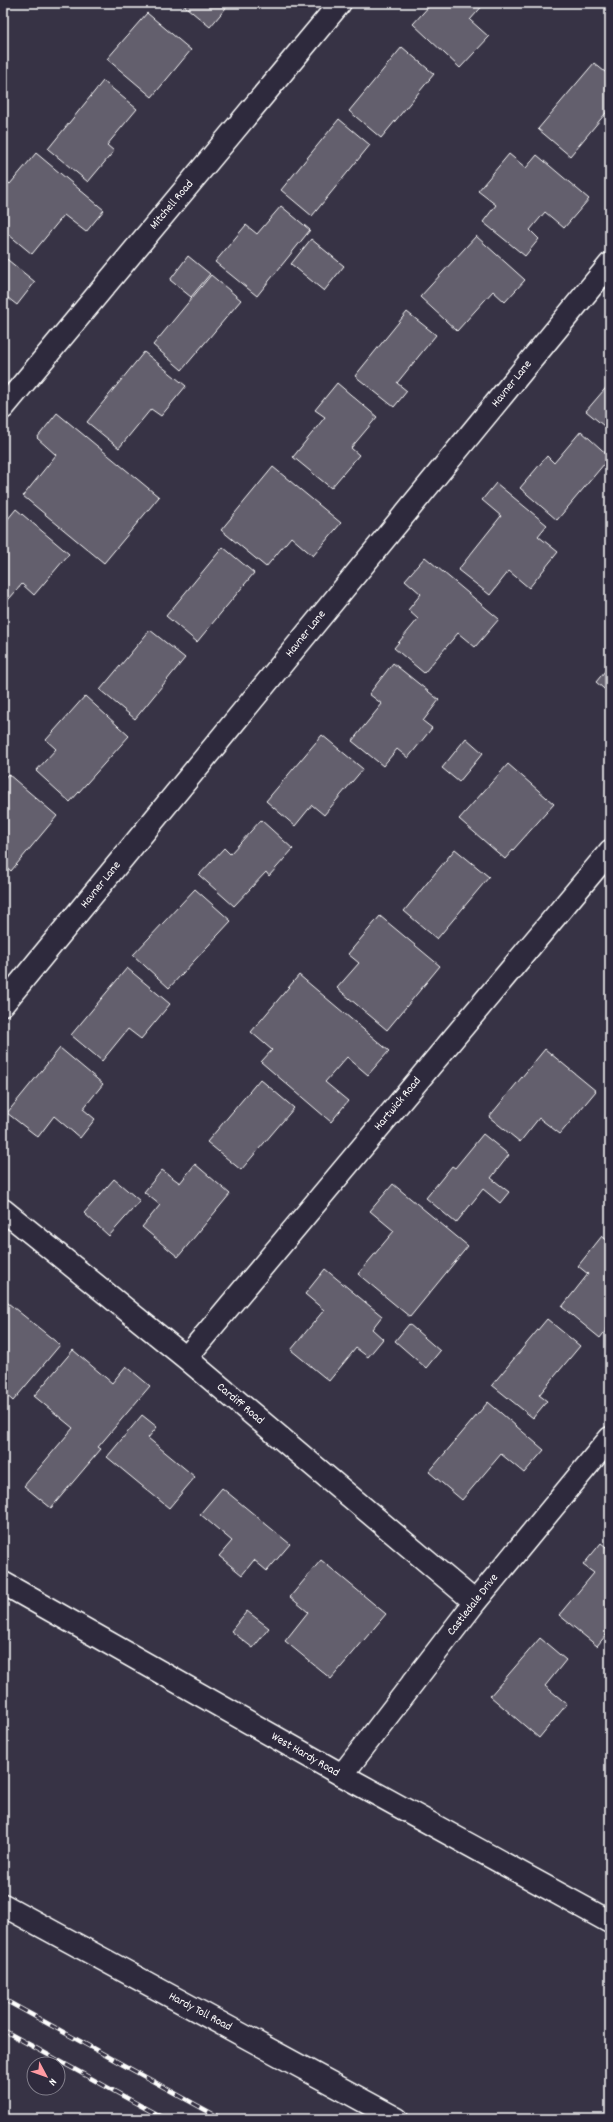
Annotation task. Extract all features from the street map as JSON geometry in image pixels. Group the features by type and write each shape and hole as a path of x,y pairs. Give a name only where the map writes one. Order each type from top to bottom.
{"main road":[{"name":"Mitchell Road","path":"3,408 340,3"},
{"name":"Havner Lane","path":"3,1004 610,264"},
{"name":"Hartwick Road","path":"186,1358 610,851"},
{"name":"Cardiff Road","path":"3,1210 186,1358 475,1602"},
{"name":"Castledale Drive","path":"342,1775 475,1602 610,1438"},
{"name":"West Hardy Road","path":"3,1583 342,1775 610,1922"},
{"name":"Hardy Toll Road","path":"3,1905 397,2119"}],"building":[{"path":"181,3 230,3 210,27"},
{"path":"432,3 485,3 470,20 489,37 460,68 413,24"},
{"path":"147,13 191,50 152,97 107,59"},
{"path":"402,47 434,74 381,138 349,111"},
{"path":"594,63 610,76 610,108 570,156 538,129"},
{"path":"103,81 137,109 107,145 114,151 88,182 48,149"},
{"path":"339,119 370,145 312,216 281,190"},
{"path":"36,153 104,210 86,232 64,215 32,254 3,230 3,179 10,184"},
{"path":"509,154 526,168 537,155 589,199 564,228 545,212 530,230 539,239 525,256 483,222 496,205 478,191"},
{"path":"281,206 310,230 257,296 215,262 246,225 257,234"},
{"path":"476,236 525,280 505,302 493,291 457,331 420,297"},
{"path":"311,239 344,266 324,291 291,264"},
{"path":"3,256 35,282 17,305 3,294"},
{"path":"188,256 210,274 191,297 170,280"},
{"path":"211,275 241,300 182,370 153,345"},
{"path":"407,312 436,335 397,383 407,391 394,407 355,376"},
{"path":"144,352 186,386 161,416 151,409 119,448 87,422"},
{"path":"337,383 377,417 351,448 359,455 331,488 293,457 325,417 315,410"},
{"path":"610,383 610,431 586,411"},
{"path":"57,413 159,497 104,563 23,496 56,455 37,438"},
{"path":"581,431 610,457 557,520 520,488 547,456 554,463"},
{"path":"273,467 341,523 313,556 291,537 266,567 221,530"},
{"path":"496,483 547,525 538,536 558,552 529,588 509,571 490,595 458,570 501,516 482,500"},
{"path":"16,509 69,554 34,595 22,584 3,606 3,525"},
{"path":"223,547 254,573 197,642 166,616"},
{"path":"425,557 499,619 475,647 458,633 424,673 394,648 418,619 408,610 421,594 405,580"},
{"path":"150,630 185,658 135,719 100,690"},
{"path":"393,663 439,700 423,721 432,728 408,758 397,749 383,766 352,741 382,704 369,694"},
{"path":"610,665 610,694 596,682"},
{"path":"85,696 129,736 70,802 36,771 56,749 46,740"},
{"path":"322,735 363,769 324,815 312,805 295,826 266,801"},
{"path":"466,738 483,753 459,782 442,768"},
{"path":"508,764 554,804 505,859 459,819"},
{"path":"8,774 57,816 11,871 3,864 3,780"},
{"path":"261,820 293,849 269,876 266,872 234,906 199,875 224,848 230,854"},
{"path":"455,849 489,877 437,939 404,911"},
{"path":"195,889 231,921 169,988 133,955"},
{"path":"380,916 440,966 387,1030 337,988 359,963 348,954"},
{"path":"127,968 170,1004 141,1039 128,1029 102,1061 71,1035"},
{"path":"299,975 389,1051 368,1075 347,1057 325,1082 348,1101 331,1122 261,1062 272,1050 251,1032"},
{"path":"60,1048 103,1084 83,1109 95,1119 80,1138 54,1116 38,1137 7,1113"},
{"path":"545,1049 596,1091 560,1134 539,1118 520,1142 489,1117"},
{"path":"260,1079 294,1108 241,1170 207,1142"},
{"path":"483,1134 509,1155 491,1178 509,1192 500,1203 483,1189 456,1223 426,1198 452,1166 455,1168"},
{"path":"195,1164 230,1194 178,1257 142,1227 160,1205 144,1192 162,1170 180,1183"},
{"path":"114,1179 140,1201 109,1236 84,1213"},
{"path":"393,1184 468,1246 410,1317 358,1274 394,1231 370,1211"},
{"path":"602,1236 610,1243 610,1325 600,1338 562,1307 588,1274 578,1266"},
{"path":"325,1269 382,1316 372,1329 383,1339 368,1357 356,1348 329,1381 291,1350 324,1310 305,1294"},
{"path":"3,1299 60,1345 13,1401 3,1392"},
{"path":"547,1319 580,1346 539,1395 547,1401 533,1418 492,1385"},
{"path":"409,1324 440,1351 426,1368 395,1341"},
{"path":"73,1350 112,1383 126,1366 150,1386 98,1447 101,1449 51,1508 24,1486 73,1428 34,1396"},
{"path":"488,1402 544,1450 524,1473 501,1454 462,1500 429,1472"},
{"path":"142,1415 157,1427 148,1438 195,1477 169,1508 107,1457"},
{"path":"222,1488 290,1544 267,1571 254,1560 242,1575 219,1556 232,1541 200,1514"},
{"path":"601,1543 610,1550 610,1630 597,1646 559,1615 594,1573 583,1565"},
{"path":"321,1560 386,1614 331,1679 285,1641 308,1612 290,1597"},
{"path":"247,1611 269,1628 253,1648 231,1631"},
{"path":"540,1638 566,1660 545,1686 567,1704 539,1738 490,1696"}],"railway":[{"path":"3,1999 222,2119"},
{"path":"3,2030 165,2119"}]}
